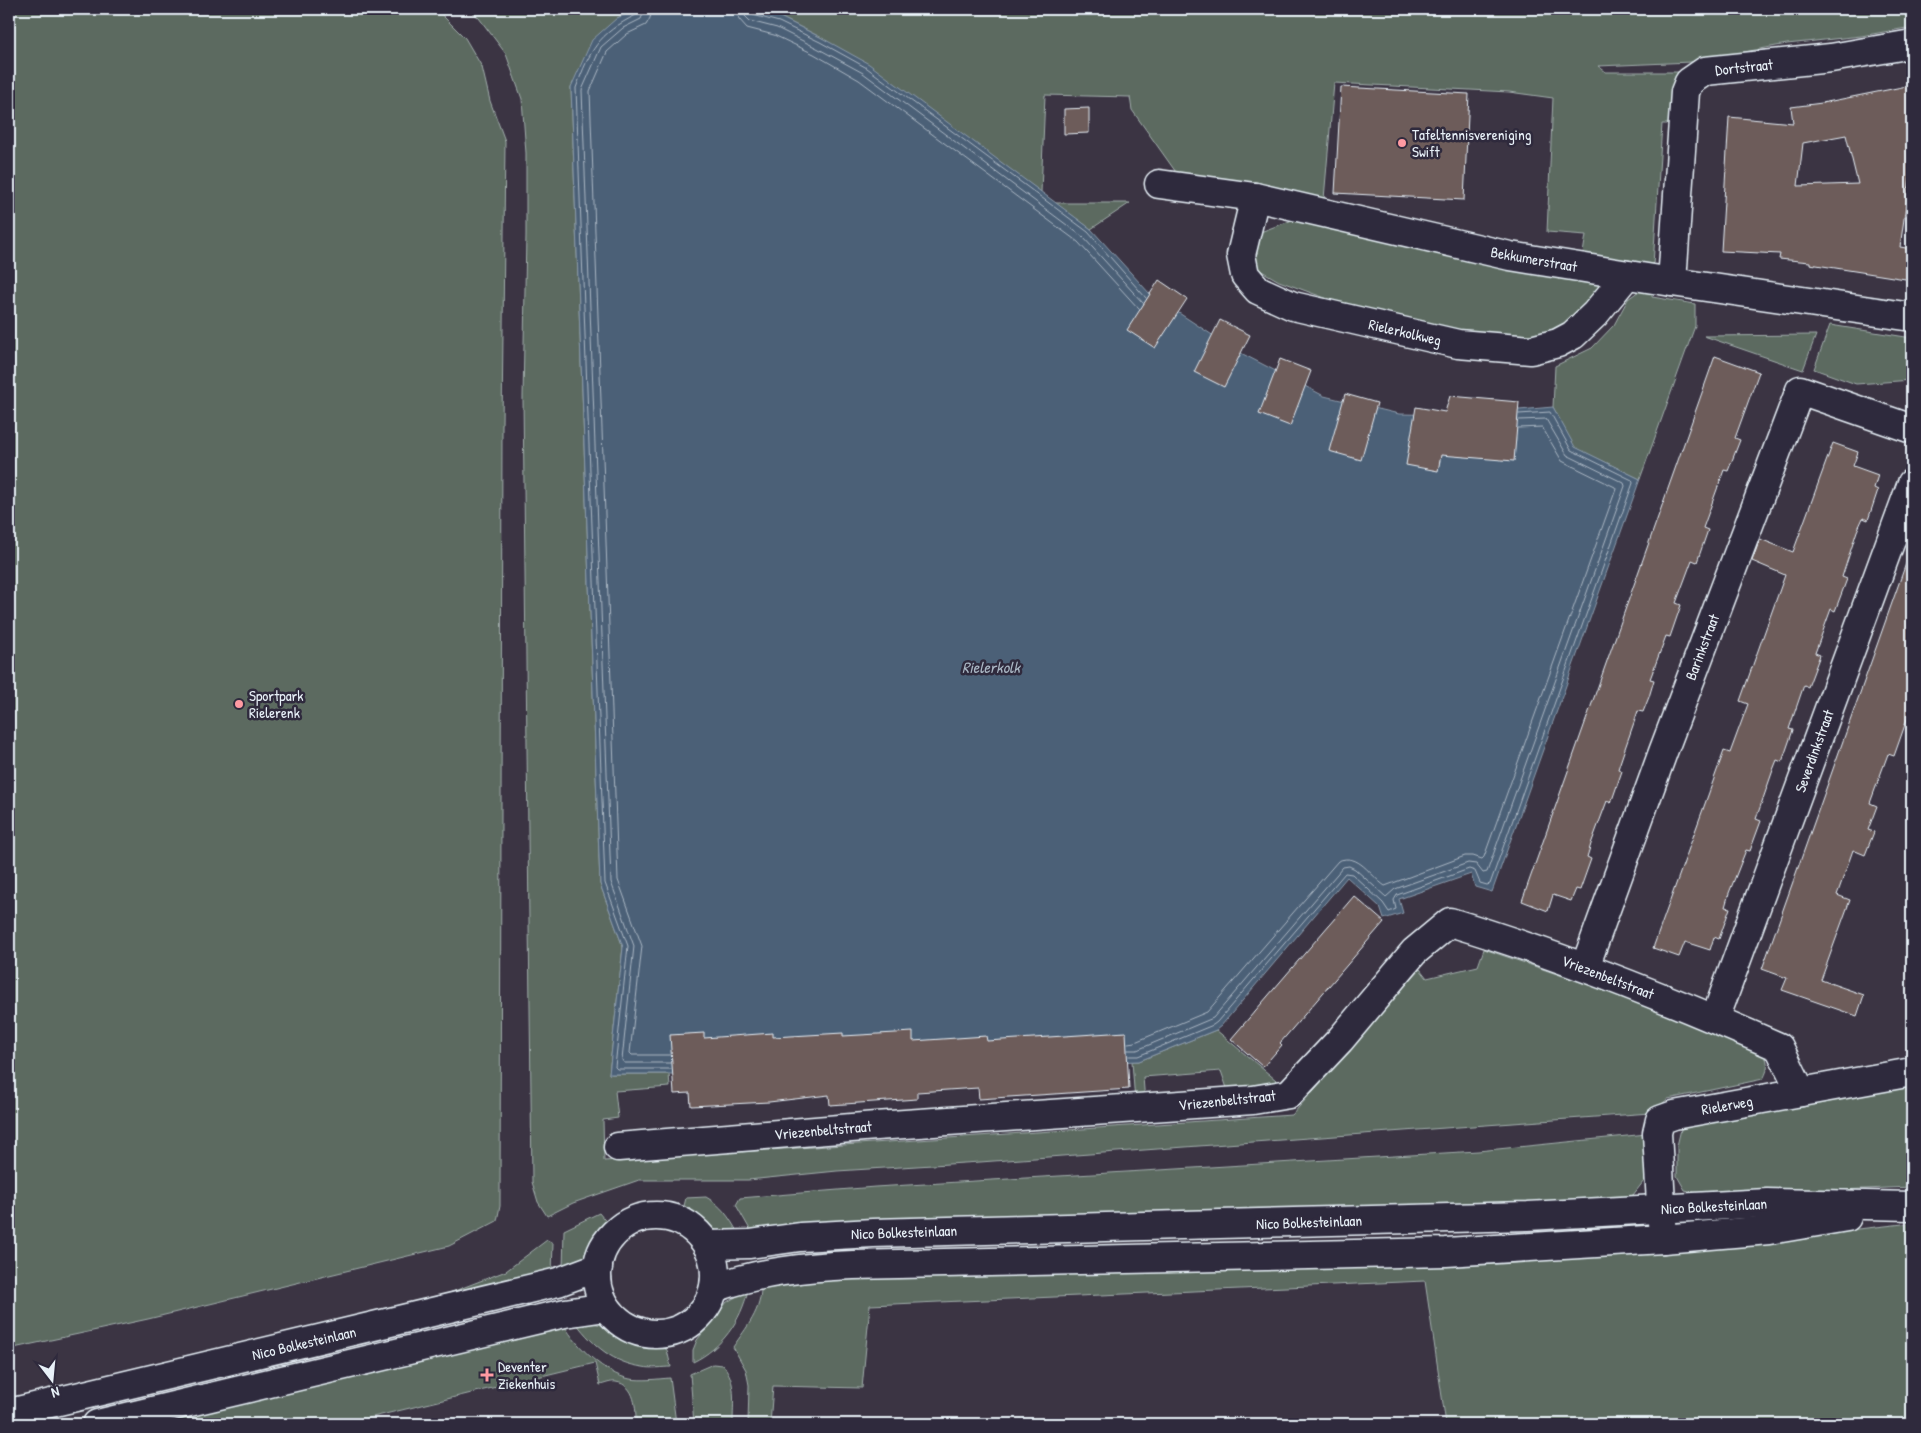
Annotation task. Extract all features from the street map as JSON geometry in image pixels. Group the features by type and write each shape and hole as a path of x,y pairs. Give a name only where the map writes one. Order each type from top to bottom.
{"street":[{"name":"Dortstraat","path":"1672,282 1685,92 1689,82 1705,71 1831,58 1912,44"},
{"name":"Bekkumerstraat","path":"1159,184 1255,196 1510,256 1912,317"},
{"name":"Rielerkolkweg","path":"1255,196 1241,255 1245,275 1258,290 1293,306 1458,344 1531,350 1558,343 1573,335 1595,314 1627,275"},
{"name":"Barinkstraat","path":"1585,967 1663,752 1800,390 1912,429"},
{"name":"Severdinkstraat","path":"1715,1019 1912,483"},
{"name":"Vriezenbeltstraat","path":"618,1147 876,1126 1253,1100 1289,1094 1340,1040 1414,952 1450,922 1585,967 1780,1047 1801,1092"},
{"name":"Rielerweg","path":"1663,1239 1657,1133 1660,1120 1674,1115 1912,1072"},
{"name":"Nico Bolkesteinlaan","path":"706,1245 750,1244 800,1237 872,1233 1518,1216 1767,1203 1912,1206 1769,1230 1663,1239 1446,1252 836,1266 801,1268 755,1276 714,1288"},
{"path":"662,1217 680,1221 695,1231 706,1245 714,1266 714,1288 709,1302 701,1314 690,1323 678,1330 663,1334 646,1333 631,1329 617,1319 606,1307 600,1295 597,1281 598,1267 603,1250 614,1235 628,1224 644,1218 662,1217"},
{"name":"Nico Bolkesteinlaan","path":"9,1413 558,1282 598,1267"},
{"name":"Nico Bolkesteinlaan","path":"97,1424 565,1313 606,1307"}],"green space":[{"name":"Sportpark Rielerenk","path":"9,9 436,9 465,38 482,67 490,101 505,141 502,425 500,1206 497,1221 449,1246 148,1319 9,1349"},
{"path":"469,9 638,9 617,18 571,87 600,884 623,947 609,1074 669,1074 670,1087 615,1091 618,1118 603,1120 604,1161 1292,1115 1420,969 1427,978 1478,966 1484,949 1700,1023 1761,1048 1767,1064 1767,1071 1763,1079 1668,1099 1650,1113 837,1171 748,1180 639,1180 573,1203 547,1216 538,1202 532,1182 523,398 526,153 522,99 506,54 479,18"},
{"path":"744,9 1912,9 1912,27 1861,36 1787,44 1691,62 1598,66 1606,72 1684,72 1670,124 1662,124 1653,265 1595,257 1583,253 1586,235 1547,232 1553,98 1509,92 1334,83 1324,199 1178,175 1132,110 1130,97 1045,95 1041,192 822,38 780,17"},
{"path":"1055,203 1130,203 1091,229"},
{"path":"1295,219 1604,281 1578,320 1544,340 1465,336 1347,306 1279,281 1246,262 1255,234"},
{"path":"1643,288 1652,290 1652,297 1695,304 1695,326 1640,479 1574,447 1553,407 1555,366 1592,348 1614,325 1628,299"},
{"path":"1830,325 1912,338 1912,380 1856,384 1814,369"},
{"path":"1816,335 1803,370 1704,336"},
{"path":"1216,1030 1282,1085 1228,1091 1221,1071 1143,1077 1145,1102 1135,1102 1132,1061 1139,1061"},
{"path":"1912,1087 1912,1187 1719,1195 1713,1197 1685,1190 1677,1176 1677,1146 1681,1129 1694,1122"},
{"path":"1647,1134 1647,1177 1633,1195 1614,1203 752,1233 736,1205 740,1198 875,1187 1478,1151"},
{"path":"706,1197 725,1212 738,1233 723,1233 683,1210 686,1198"},
{"path":"599,1213 608,1224 585,1255 579,1261 563,1270 564,1230"},
{"path":"1912,1223 1912,1424 1446,1424 1425,1281 870,1305 862,1388 773,1386 770,1424 748,1424 749,1385 746,1370 733,1347 756,1311 761,1295 761,1286 798,1278 1768,1239"},
{"path":"547,1240 553,1243 552,1273 446,1301 444,1295 506,1271"},
{"path":"748,1290 741,1312 729,1332 713,1349 693,1362 693,1350 697,1340 727,1302"},
{"path":"578,1321 605,1326 636,1344 664,1348 667,1350 671,1367 646,1368 622,1362 597,1346 576,1323"},
{"name":"Deventer Ziekenhuis","path":"564,1325 576,1342 592,1358 611,1372 635,1380 670,1378 676,1423 636,1424 634,1398 628,1388 616,1382 600,1385 595,1363 344,1424 144,1424"},
{"path":"713,1364 723,1365 730,1378 733,1393 733,1424 694,1424 690,1374"}],"water":[{"name":"Rielerkolk","path":"638,9 748,9 780,17 869,64 1091,229 1150,294 1235,350 1324,396 1399,414 1463,415 1553,407 1575,447 1640,479 1492,892 1475,887 1471,874 1399,899 1403,913 1384,919 1380,907 1347,877 1221,1026 1216,1030 1139,1061 864,1074 609,1074 623,947 600,884 571,87 592,40 617,18"}],"building":[{"path":"1912,85 1912,177 1910,177 1900,247 1912,249 1912,280 1810,264 1810,262 1779,259 1780,254 1721,251 1729,117 1793,123 1791,107 1822,103","holes":["1846,135 1858,184 1798,186 1803,143"]},
{"name":"Tafeltennisvereniging Swift","path":"1341,87 1469,94 1464,200 1335,193"},
{"path":"1089,108 1089,133 1064,134 1064,109"},
{"path":"1159,280 1187,299 1155,348 1127,330"},
{"path":"1220,320 1250,335 1224,387 1194,372"},
{"path":"1715,356 1759,372 1735,438 1740,440 1728,471 1724,470 1703,528 1708,530 1697,562 1692,560 1676,603 1681,605 1670,637 1666,636 1650,679 1654,680 1643,712 1638,711 1618,769 1622,771 1611,803 1607,801 1591,844 1587,857 1591,859 1580,890 1576,889 1571,901 1553,895 1548,911 1522,901"},
{"path":"1280,359 1311,371 1290,426 1259,414"},
{"path":"1345,394 1377,403 1361,460 1329,451"},
{"path":"1450,396 1519,402 1514,461 1441,455 1438,471 1406,465 1416,407 1445,412"},
{"path":"1833,443 1858,452 1853,466 1878,475 1874,488 1878,490 1868,520 1863,518 1857,531 1842,577 1847,579 1835,611 1831,609 1815,653 1820,655 1808,687 1804,685 1789,729 1793,730 1782,762 1777,760 1773,770 1756,819 1761,821 1750,851 1746,850 1729,893 1725,907 1730,908 1719,939 1714,937 1710,950 1685,942 1679,957 1653,948 1724,751 1730,753 1748,704 1740,701 1785,575 1752,561 1760,539 1793,552"},
{"path":"1909,555 1912,555 1912,705 1894,756 1888,754 1870,803 1877,806 1868,830 1874,832 1865,855 1853,850 1837,895 1850,900 1821,980 1864,995 1857,1016 1782,990 1787,978 1762,969"},
{"path":"1354,896 1384,922 1280,1043 1282,1045 1263,1067 1231,1039"},
{"path":"913,1032 913,1041 986,1036 987,1041 1126,1032 1129,1089 979,1099 978,1088 917,1092 917,1099 830,1105 829,1095 769,1102 691,1106 690,1093 674,1094 670,1035 704,1033 704,1038 773,1033 773,1037"}],"place":[{"name":"Tafeltennisvereniging Swift","path":"1402,143"},
{"name":"Sportpark Rielerenk","path":"239,704"},
{"name":"Deventer Ziekenhuis","path":"487,1375"}]}
